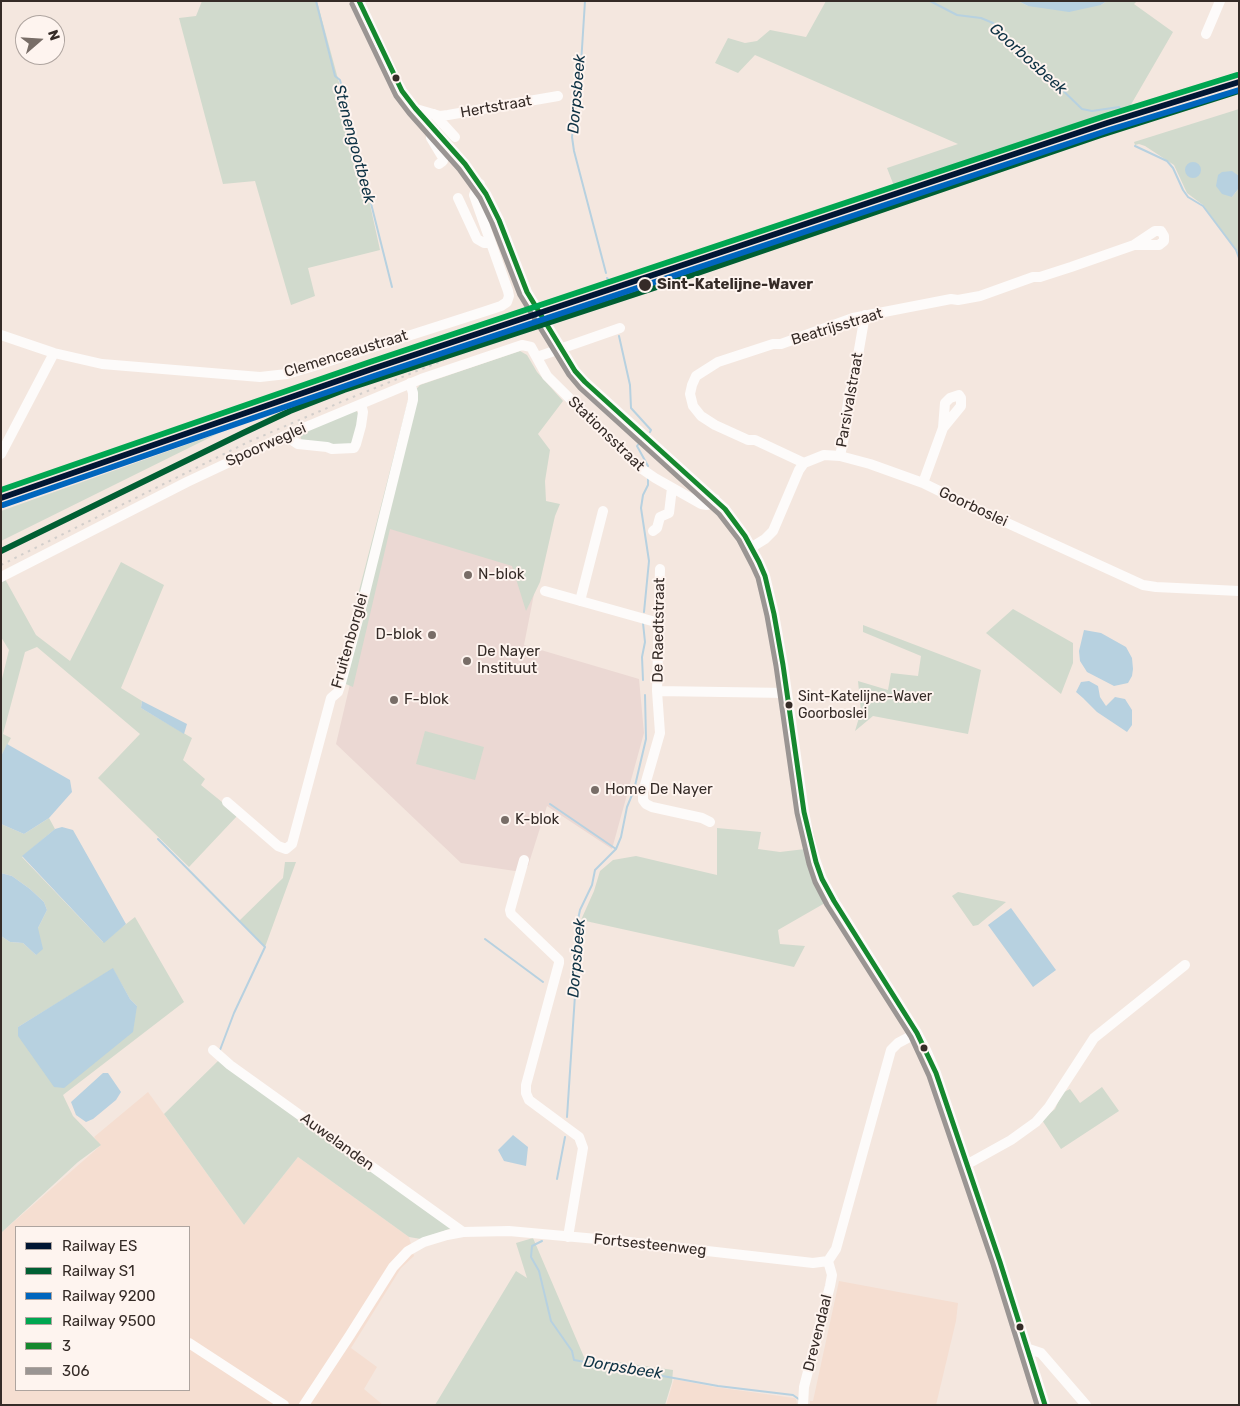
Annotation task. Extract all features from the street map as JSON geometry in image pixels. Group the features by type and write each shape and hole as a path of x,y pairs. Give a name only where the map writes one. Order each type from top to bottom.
{"street":[{"path":"359,1 397,82 416,108 480,184"},
{"path":"1206,34 1220,1"},
{"name":"Hertstraat","path":"416,108 434,114 448,115 558,96"},
{"name":"Hertstraat","path":"434,114 455,138"},
{"path":"435,130 431,138 443,158 443,161 439,164"},
{"name":"Clemenceaustraat","path":"1,335 54,353 102,364 260,377 286,374 505,304 508,301 508,291 474,195 476,187 480,184"},
{"name":"Stationsstraat","path":"480,184 492,205 532,300 566,356 585,382 715,499 731,516 752,547 769,589 787,692 804,812 809,837 822,879 917,1033 936,1073 1029,1349 1045,1405"},
{"path":"458,198 477,239 484,243 490,243"},
{"name":"Beatrijsstraat","path":"804,463 755,440 748,440 715,425 701,416 691,402 690,394 692,383 699,373 718,362 773,344 781,344 807,336 813,332 865,315 950,299 958,300 980,296 1134,245"},
{"name":"Parsivalstraat","path":"840,456 847,422 847,407 850,391 854,384 865,315"},
{"path":"537,357 620,328"},
{"name":"Spoorweglei","path":"1,577 187,482 289,434 410,383 522,345 531,347 537,357"},
{"path":"1,454 54,353"},
{"name":"Stationsstraat","path":"537,357 547,376 639,467 654,478 705,505 715,499"},
{"name":"Fruitenborglei","path":"227,802 278,846 286,849 292,844 331,698 338,692 341,683 365,592 413,400 410,383"},
{"path":"289,434 292,440 298,444 332,449 354,448 361,426 363,412 361,404"},
{"path":"923,483 944,428"},
{"name":"Goorboslei","path":"804,463 824,455 840,456 870,464 923,483 1143,584 1156,587 1239,591"},
{"path":"752,547 765,539 773,531 798,470 804,463"},
{"path":"653,531 658,528 660,517 669,513 672,488"},
{"path":"580,600 603,511"},
{"name":"De Raedtstraat","path":"660,569 657,691 660,732 643,792 643,800 652,807 702,818 710,822"},
{"path":"545,591 659,622"},
{"path":"657,691 787,692"},
{"path":"524,860 510,910 511,914 559,960 526,1085 526,1093 529,1100 579,1137 583,1148 568,1237"},
{"path":"966,1165 1011,1140 1036,1122 1049,1107 1094,1038 1185,965"},
{"path":"828,1261 836,1249 891,1050 898,1042 917,1033"},
{"name":"Auwelanden","path":"213,1050 230,1065 463,1232"},
{"name":"Fortsesteenweg","path":"304,1405 392,1267 408,1251 424,1242 463,1232 509,1231 813,1263 828,1261"},
{"name":"Drevendaal","path":"803,1405 804,1387 830,1286 832,1274 828,1261"},
{"path":"190,1344 284,1405"},
{"path":"1029,1349 1041,1353 1086,1405"}],"shaded area":[{"path":"202,1 317,1 362,168 380,250 308,268 315,296 291,305 255,181 223,184 179,18 196,16"},
{"path":"826,1 1018,1 1028,6 1101,5 1107,1 1137,1 1134,4 1173,32 1129,108 894,186 887,168 958,144 755,55 738,73 715,63 728,38 745,43 757,41 770,30 806,37"},
{"path":"1239,109 1239,176 1238,174 1232,197 1239,188 1239,258 1236,250 1203,205 1187,193 1174,165 1145,146 1135,145 1134,142"},
{"path":"520,351 527,355 537,372 563,401 538,434 550,450 545,481 546,501 560,504 555,516 540,582 526,611 512,566 390,529 353,687 336,680 409,397 420,385"},
{"path":"356,410 359,415 354,440 349,446 302,441 300,436 295,435"},
{"path":"219,433 1,541 1,511"},
{"name":"De Nayer Instituut","path":"551,507 524,645 639,679 644,733 612,849 547,806 528,866 515,871 461,863 336,744 372,590 380,569 389,529"},
{"path":"121,562 164,585 121,688 142,701 141,708 192,738 183,760 205,779 201,785 238,815 189,867 98,778 140,734 37,647 25,652 3,734 11,738 1,756 1,683 9,650 1,637 1,582 5,579 36,635 70,661"},
{"path":"1013,609 1073,643 1073,663 1061,694 986,633"},
{"path":"863,625 981,670 968,734 873,716 855,731 861,711 858,681 888,690 891,673 918,676 921,656 863,632"},
{"path":"425,731 484,747 475,780 416,764"},
{"path":"49,818 55,829 22,857 103,942 135,917 184,1002 63,1095 73,1116 101,1145 78,1162 1,1233 1,936 10,942 23,943 36,955 38,928 47,910 44,902 30,889 12,876 1,873 1,824 24,834","holes":["113,969 130,999 137,1006 18,1027"]},
{"path":"717,828 761,832 758,849 780,852 805,849 819,894 825,903 778,930 780,944 805,946 794,967 581,920 594,891 600,871 613,860 636,856 717,875"},
{"path":"285,862 296,862 265,947 239,921 283,878"},
{"path":"958,892 1006,902 978,925 973,926 952,896"},
{"path":"219,1060 452,1228 421,1239 409,1237 298,1157 244,1225 164,1114"},
{"path":"1102,1087 1119,1111 1061,1149 1042,1120 1055,1109 1062,1093 1070,1089 1080,1103"},
{"path":"148,1092 244,1225 298,1157 409,1237 414,1256 401,1268 351,1348 377,1367 364,1389 383,1405 1,1405 1,1233 100,1146 94,1137"},
{"path":"533,1238 584,1357 673,1370 672,1382 665,1405 435,1405 516,1271 527,1278 516,1243"},
{"path":"839,1281 958,1303 956,1321 936,1405 810,1405 810,1401 813,1401"},
{"path":"674,1379 794,1398 797,1405 666,1405"}],"water":[{"path":"1018,1 1107,1 1101,5 1069,12 1028,6"},
{"path":"1193,162 1201,170 1193,178 1185,170"},
{"path":"1232,171 1239,176 1239,188 1232,197 1222,194 1216,186 1218,175 1222,172"},
{"path":"1084,630 1101,633 1126,647 1132,658 1133,669 1128,683 1114,686 1087,672 1080,661 1079,651"},
{"path":"1089,681 1098,686 1100,697 1106,706 1115,697 1125,699 1132,710 1132,725 1127,732 1097,712 1076,692 1081,682"},
{"path":"142,701 187,724 184,734 141,708"},
{"path":"7,744 70,780 72,792 49,818 24,834 1,824 1,756"},
{"path":"62,827 73,830 126,924 104,943 22,856 55,829"},
{"path":"1,873 12,876 44,902 47,910 38,928 43,949 36,955 23,943 10,942 1,936"},
{"path":"1011,908 1056,970 1033,987 988,925"},
{"path":"113,968 130,999 137,1006 133,1032 64,1088 54,1087 18,1036 18,1027"},
{"path":"103,1073 108,1073 121,1092 116,1100 93,1119 86,1122 76,1115 71,1102"},
{"path":"513,1135 528,1147 526,1166 504,1161 498,1150"}],"waterway":[{"name":"Stenengootbeek","path":"316,1 335,76 340,80 392,287"},
{"name":"Dorpsbeek","path":"585,1 581,64 572,137 606,273"},
{"name":"Goorbosbeek","path":"930,1 957,15 981,18 993,23 1082,109 1092,111 1119,107 1124,112"},
{"name":"Goorbosbeek","path":"1135,146 1167,161 1173,168 1188,197 1203,206 1236,250 1239,258"},
{"name":"Dorpsbeek","path":"619,336 630,385 631,408 651,430 650,432"},
{"name":"Dorpsbeek","path":"641,441 637,446 648,466"},
{"name":"Dorpsbeek","path":"644,612 649,561 641,508 643,495 648,485 648,478"},
{"name":"Dorpsbeek","path":"643,623 645,642 642,657 643,680"},
{"name":"Dorpsbeek","path":"567,1117 579,934 577,924 580,910 592,885 595,870 616,849 621,837 627,807 634,790 646,739 645,695"},
{"path":"550,804 616,849"},
{"path":"158,839 265,947 234,1013 220,1050"},
{"path":"485,939 543,982"},
{"name":"Dorpsbeek","path":"557,1179 565,1137"},
{"name":"Dorpsbeek","path":"542,1241 532,1246 531,1257 539,1271 551,1321 572,1351 574,1360 718,1386 793,1395 800,1400"}],"railway":[{"path":"1,565 246,443 444,360"}],"rail line":[{"name":"9500","path":"1,490 370,362 1105,116 1237,75"},
{"name":"ES","path":"1,498 372,369 1107,123 1239,82"},
{"name":"9200","path":"3,505 374,376 1109,130 1239,90"},
{"name":"S1","path":"1,551 243,433 290,411 344,390 657,287 1101,135 1239,91"}],"transit line":[{"name":"3","path":"359,1 402,91 465,164 486,194 499,220 527,292 575,371 725,509 745,536 759,562 765,576 774,614 804,812 816,862 822,879 834,901 917,1033 936,1073 1000,1262 1045,1405"},
{"name":"306","path":"352,4 396,96 459,169 480,198 492,223 520,295 569,375 580,388 719,514 739,540 752,565 758,578 767,616 797,813 815,882 827,905 911,1037 929,1076 993,1264 1037,1405"}],"place":[{"name":"Sint-Katelijne-Waver","path":"645,285"},
{"name":"N-blok","path":"468,575"},
{"name":"D-blok","path":"432,635"},
{"name":"De Nayer Instituut","path":"467,661"},
{"name":"F-blok","path":"394,700"},
{"name":"Sint-Katelijne-Waver Goorboslei","path":"789,705"},
{"name":"Home De Nayer","path":"595,790"},
{"name":"K-blok","path":"505,820"}]}
